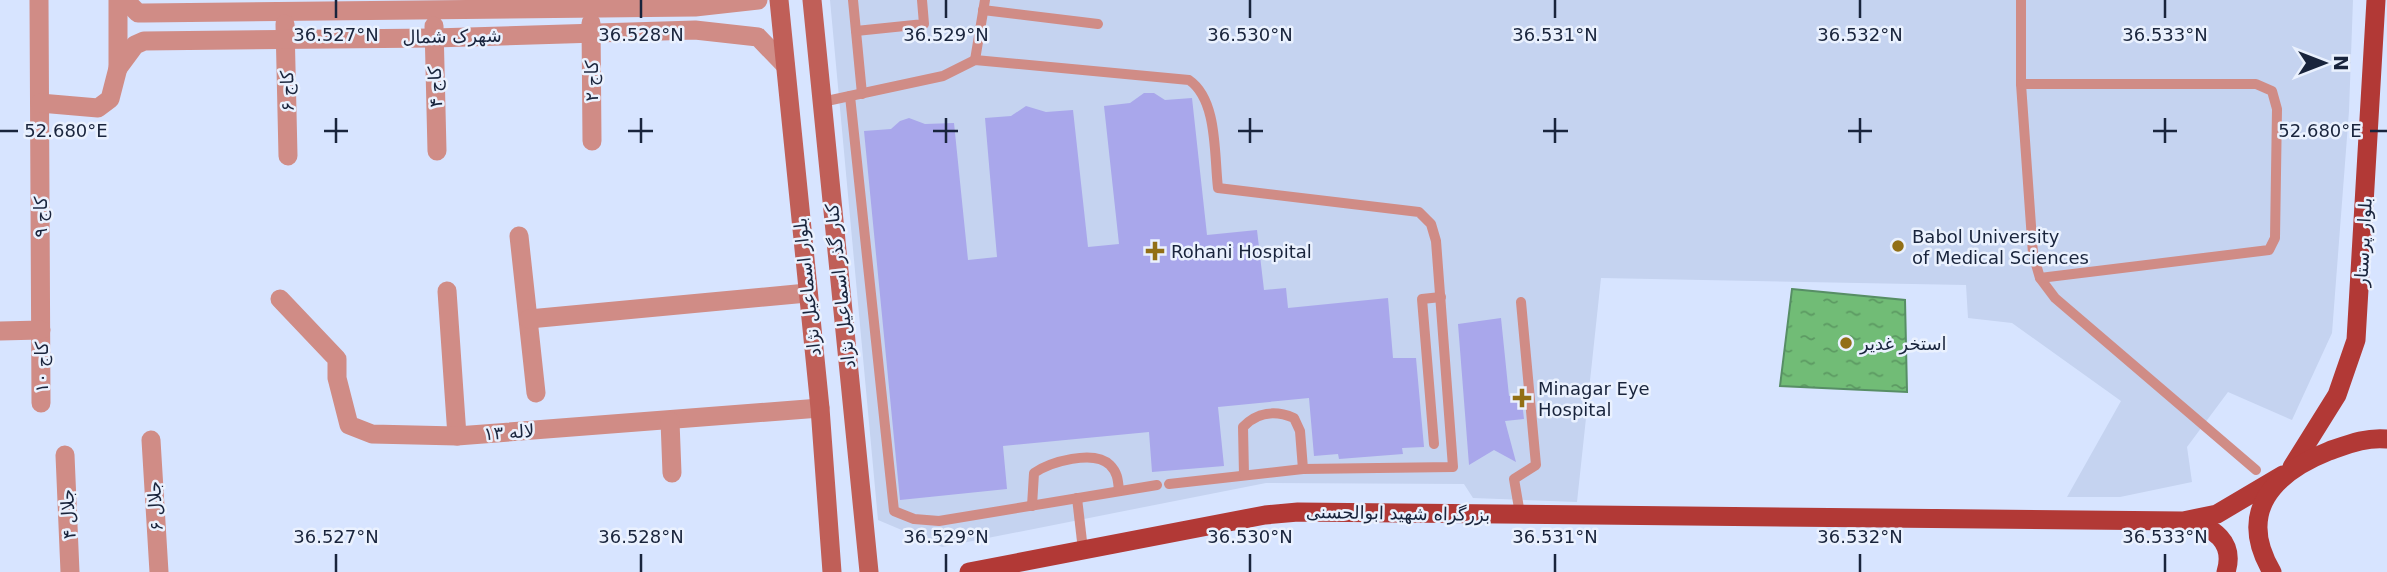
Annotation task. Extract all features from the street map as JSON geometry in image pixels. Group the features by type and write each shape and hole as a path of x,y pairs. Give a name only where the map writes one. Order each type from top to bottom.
{"main road":[{"name":"بلوار اسماعیل نژاد","path":"779,0 835,571"},
{"name":"کنار گذر اسماعیل نژاد","path":"812,0 869,572"},
{"name":"بلوار پرستار","path":"2272,572 2262,550 2260,516 2268,494 2287,471 2337,395 2356,340 2376,0"},
{"name":"بزرگراه شهید ابوالحسنی","path":"969,572 1280,513 2167,522 2196,520 2217,514 2287,471 2355,441 2387,439"},
{"path":"2167,522 2201,525 2219,534 2229,551 2226,572"}],"street":[{"name":"کاج ۹","path":"39,0 41,330"},
{"path":"40,103 103,107 115,89 118,68 118,0"},
{"name":"شهرک شمال","path":"125,0 138,13 285,19 591,16 758,0"},
{"path":"695,7 695,30"},
{"name":"شهرک شمال","path":"118,68 135,45 144,41 285,19 591,16 758,37 785,65"},
{"name":"کاج ۲","path":"591,16 592,141"},
{"name":"کاج ۴","path":"434,18 437,151"},
{"name":"کاج ۶","path":"285,19 288,156"},
{"path":"519,236 536,393"},
{"path":"447,291 457,436"},
{"path":"529,320 807,293"},
{"name":"لاله ۱۳","path":"279,299 337,359 337,378 349,425 372,434 457,436 820,408"},
{"path":"0,331 41,330"},
{"name":"کاج ۱۰","path":"41,330 41,403"},
{"path":"670,421 672,473"},
{"name":"جلال ۶","path":"152,440 159,572"},
{"name":"جلال ۴","path":"65,455 70,572"}],"lane":[{"path":"853,0 862,94"},
{"path":"856,31 924,24 922,0"},
{"path":"2021,0 2021,84 2033,254 2040,278 2055,298 2256,470"},
{"path":"975,60 984,5 1098,24"},
{"path":"822,102 943,76 975,60 1189,80 1201,88 1207,102 1218,188 1419,212 1431,224 1436,241 1453,467 1303,468 1169,484"},
{"path":"2021,84 2256,84 2272,91 2277,109 2275,238 2269,250 2040,278"},
{"path":"850,96 894,511 915,519 940,521 1157,485"},
{"path":"1434,444 1422,299 1441,297"},
{"path":"1520,514 1514,479 1536,465 1521,302"},
{"path":"1244,475 1243,427 1253,416 1270,413 1294,418 1300,431 1303,468"},
{"path":"1032,506 1034,473 1045,465 1068,461 1090,458 1108,462 1117,474 1119,491"},
{"path":"1077,498 1083,550"}],"shaded area":[{"path":"830,0 2353,0 2349,111 2332,333 2292,420 2228,392 2187,447 2192,482 2120,497 2067,497 2121,401 2012,323 1968,318 1966,285 1601,278 1577,502 1473,498 1464,484 1266,483 942,547 878,520"}],"water":[{"name":"استخر غدیر","path":"1792,289 1905,300 1907,392 1780,386"}],"building":[{"path":"1144,93 1154,93 1165,100 1192,98 1207,235 1257,230 1264,290 1286,288 1288,308 1388,298 1393,358 1416,358 1424,447 1402,448 1403,454 1339,459 1338,454 1314,456 1309,398 1218,407 1224,466 1152,472 1149,432 1003,446 1007,489 900,500 864,131 891,129 900,121 909,118 925,124 954,123 968,260 997,257 985,118 1011,116 1026,106 1046,112 1073,110 1088,247 1119,244 1104,106 1130,103"},
{"path":"1501,318 1509,396 1521,394 1524,419 1505,421 1516,462 1494,450 1469,465 1458,324"}],"place":[{"name":"Babol University of Medical Sciences","path":"1898,246"},
{"name":"Rohani Hospital","path":"1155,251"},
{"name":"استخر غدیر","path":"1846,343"},
{"name":"Minagar Eye Hospital","path":"1522,398"}]}
